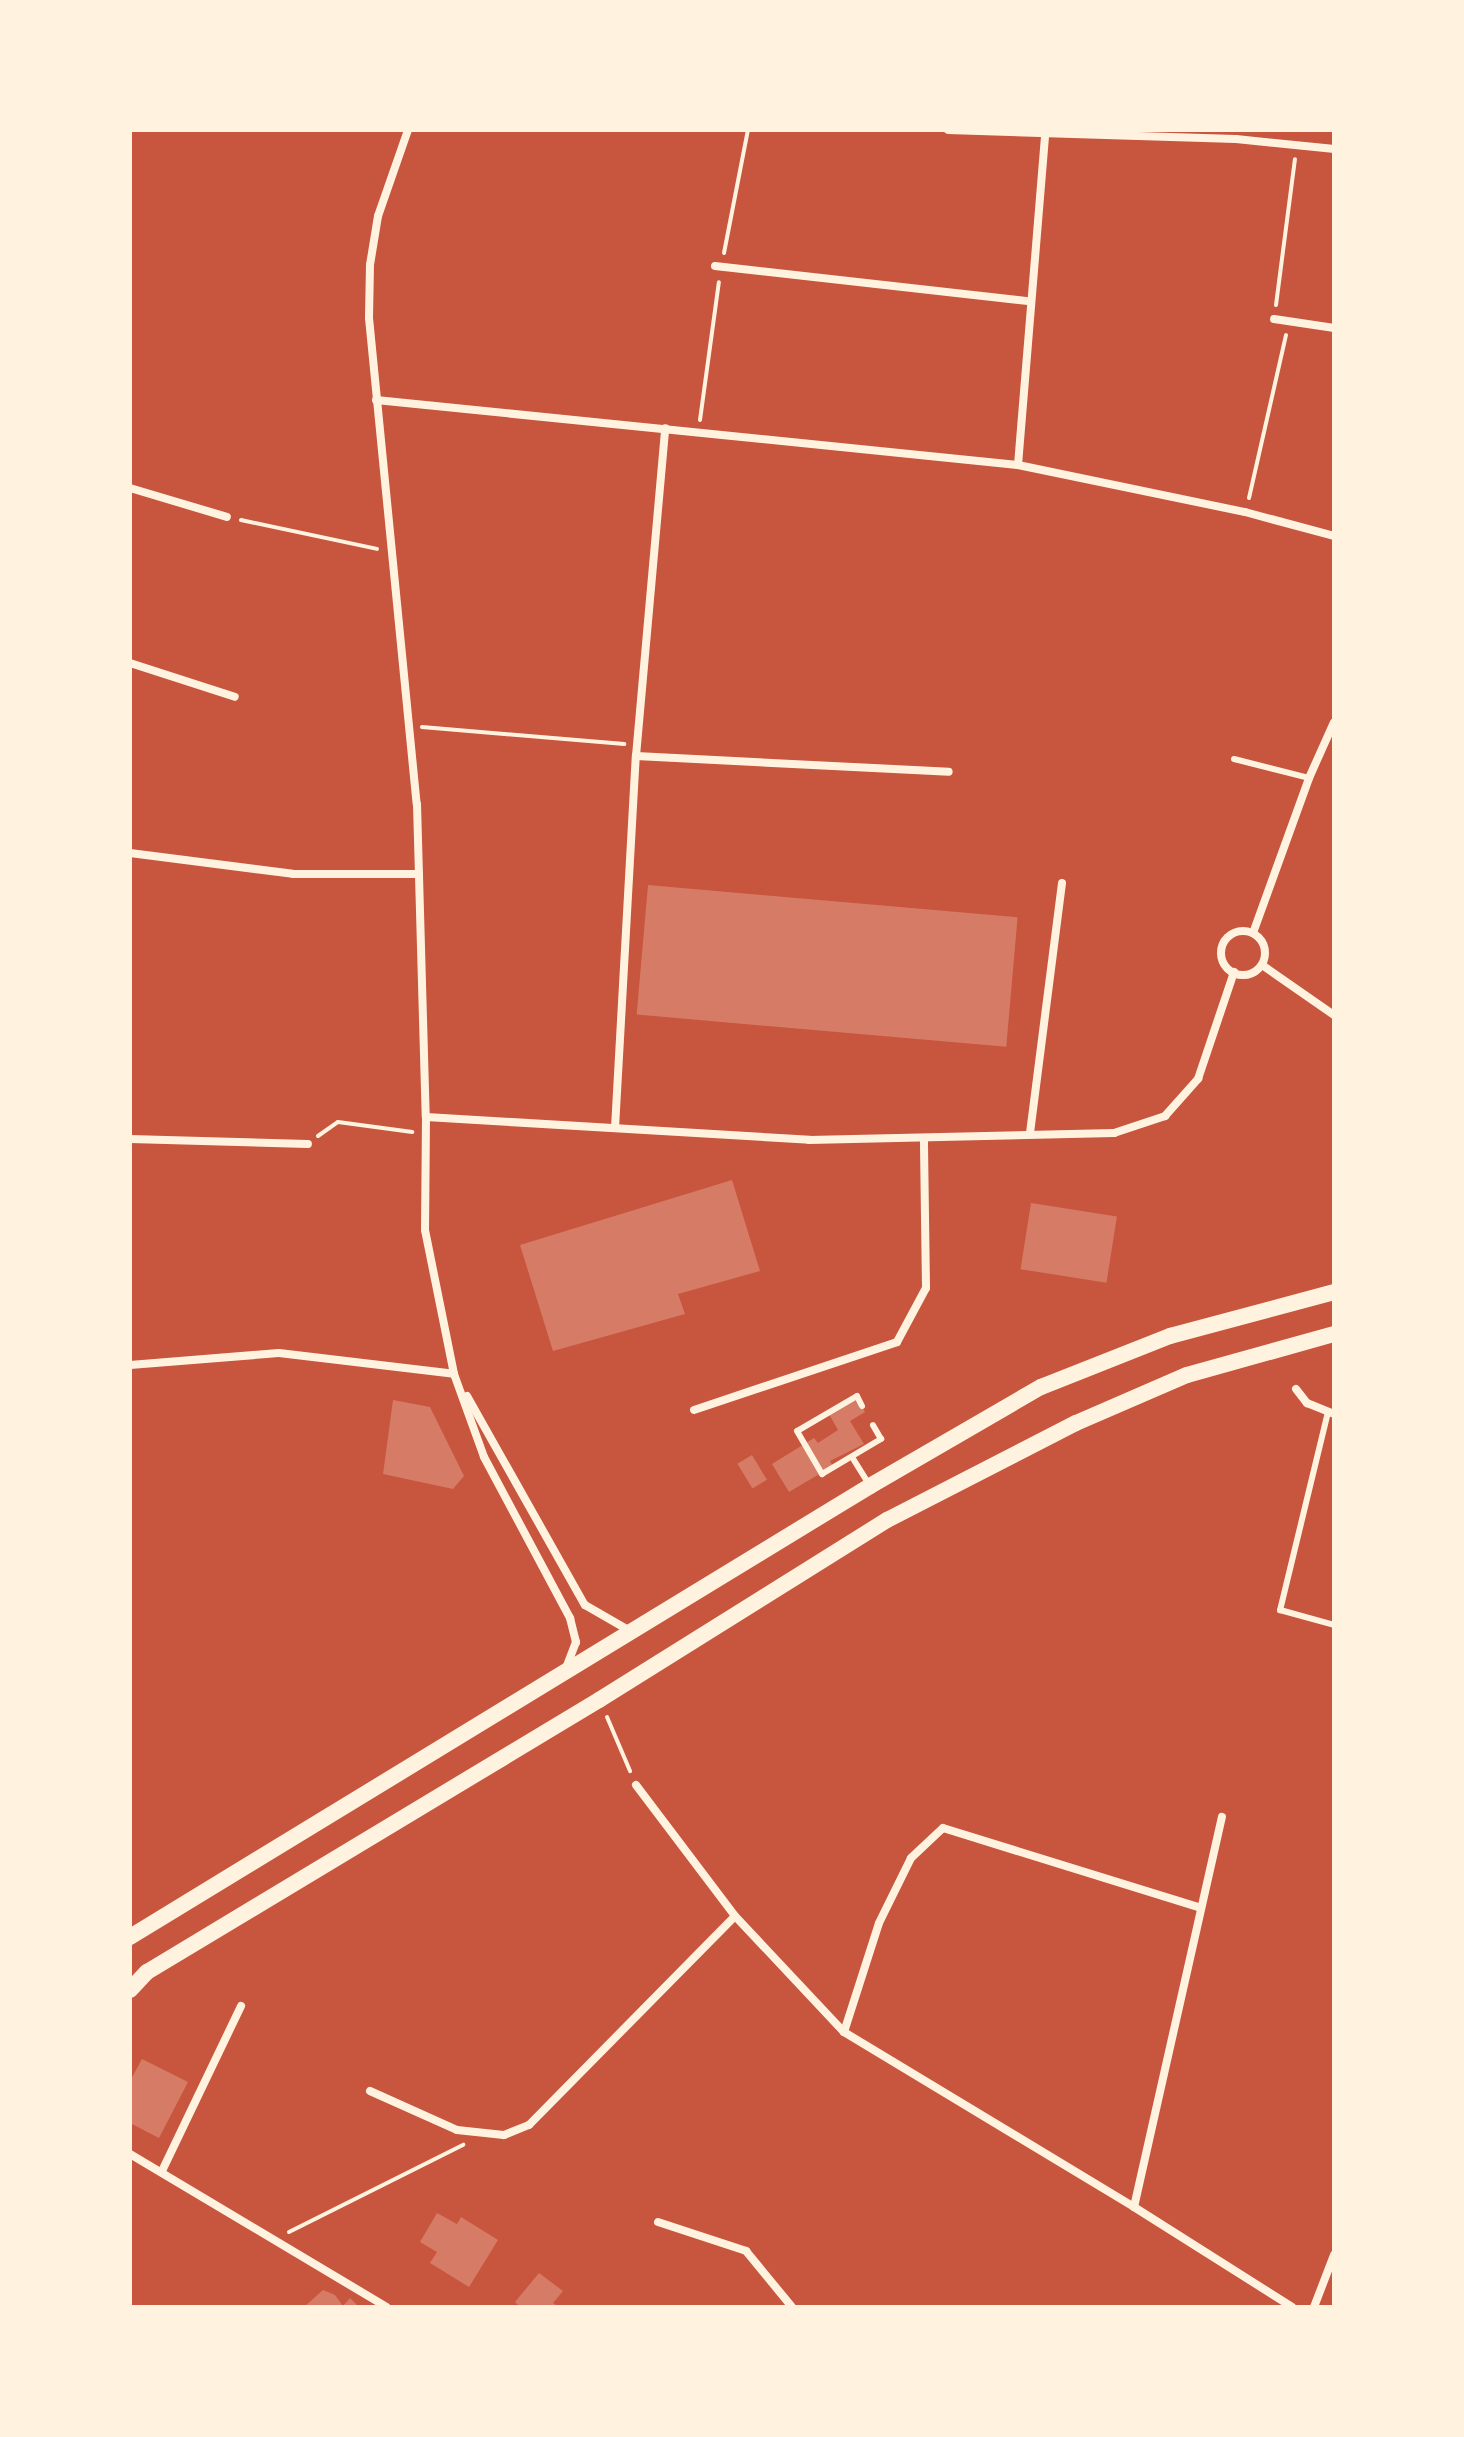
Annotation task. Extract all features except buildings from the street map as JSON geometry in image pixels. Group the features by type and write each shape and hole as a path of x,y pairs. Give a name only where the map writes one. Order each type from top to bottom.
{"main road":[{"path":"130,1937 870,1486 1041,1387 1170,1336 1334,1292"},
{"path":"130,1990 147,1972 599,1700 887,1520 1076,1423 1187,1375 1334,1334"}],"street":[{"path":"408,130 378,216 370,265 369,318 411,726 426,1117 425,1230 454,1374 484,1457 570,1618 576,1642 564,1672"},
{"path":"948,130 1045,135 1236,134 1334,149"},
{"path":"1018,465 1028,301 1045,135"},
{"path":"715,266 1028,301"},
{"path":"1274,319 1334,328"},
{"path":"376,400 1018,465 1245,512 1334,536"},
{"path":"615,1128 636,745 665,428"},
{"path":"130,488 227,517"},
{"path":"130,663 235,697"},
{"path":"1253,933 1309,778 1334,722"},
{"path":"636,756 949,772"},
{"path":"130,853 293,874 419,874"},
{"path":"1030,1133 1062,883"},
{"path":"1239,931 1253,933 1264,943 1262,965 1251,973 1234,972 1222,959 1223,944 1239,931"},
{"path":"1262,965 1334,1015"},
{"path":"426,1117 809,1140 1114,1133 1165,1116 1198,1079 1234,972"},
{"path":"130,1139 308,1144"},
{"path":"694,1410 897,1342 926,1288 924,1139"},
{"path":"130,1365 279,1353 454,1374"},
{"path":"454,1374 585,1605 633,1633"},
{"path":"1296,1389 1307,1403 1331,1413"},
{"path":"636,1785 735,1916 844,2032 1134,2207 1292,2307"},
{"path":"1134,2207 1222,1817"},
{"path":"844,2032 879,1923 911,1858 943,1828 1201,1908"},
{"path":"370,2091 457,2130 483,2136 504,2135 529,2125 735,1916"},
{"path":"162,2171 241,2006"},
{"path":"130,2154 387,2307"},
{"path":"658,2222 746,2251 792,2307"},
{"path":"1314,2307 1334,2255"}],"lane":[{"path":"1234,759 1309,778"},
{"path":"862,1406 857,1396 797,1431 822,1474 881,1439 873,1425"},
{"path":"1331,1413 1280,1610 1334,1625"},
{"path":"852,1457 870,1486"}],"path":[{"path":"1274,319 1297,145"},
{"path":"1245,512 1289,321"},
{"path":"227,517 393,552"},
{"path":"411,726 636,745"},
{"path":"308,1144 338,1122 426,1134"},
{"path":"599,1700 636,1785"},
{"path":"276,2239 483,2136"}]}
